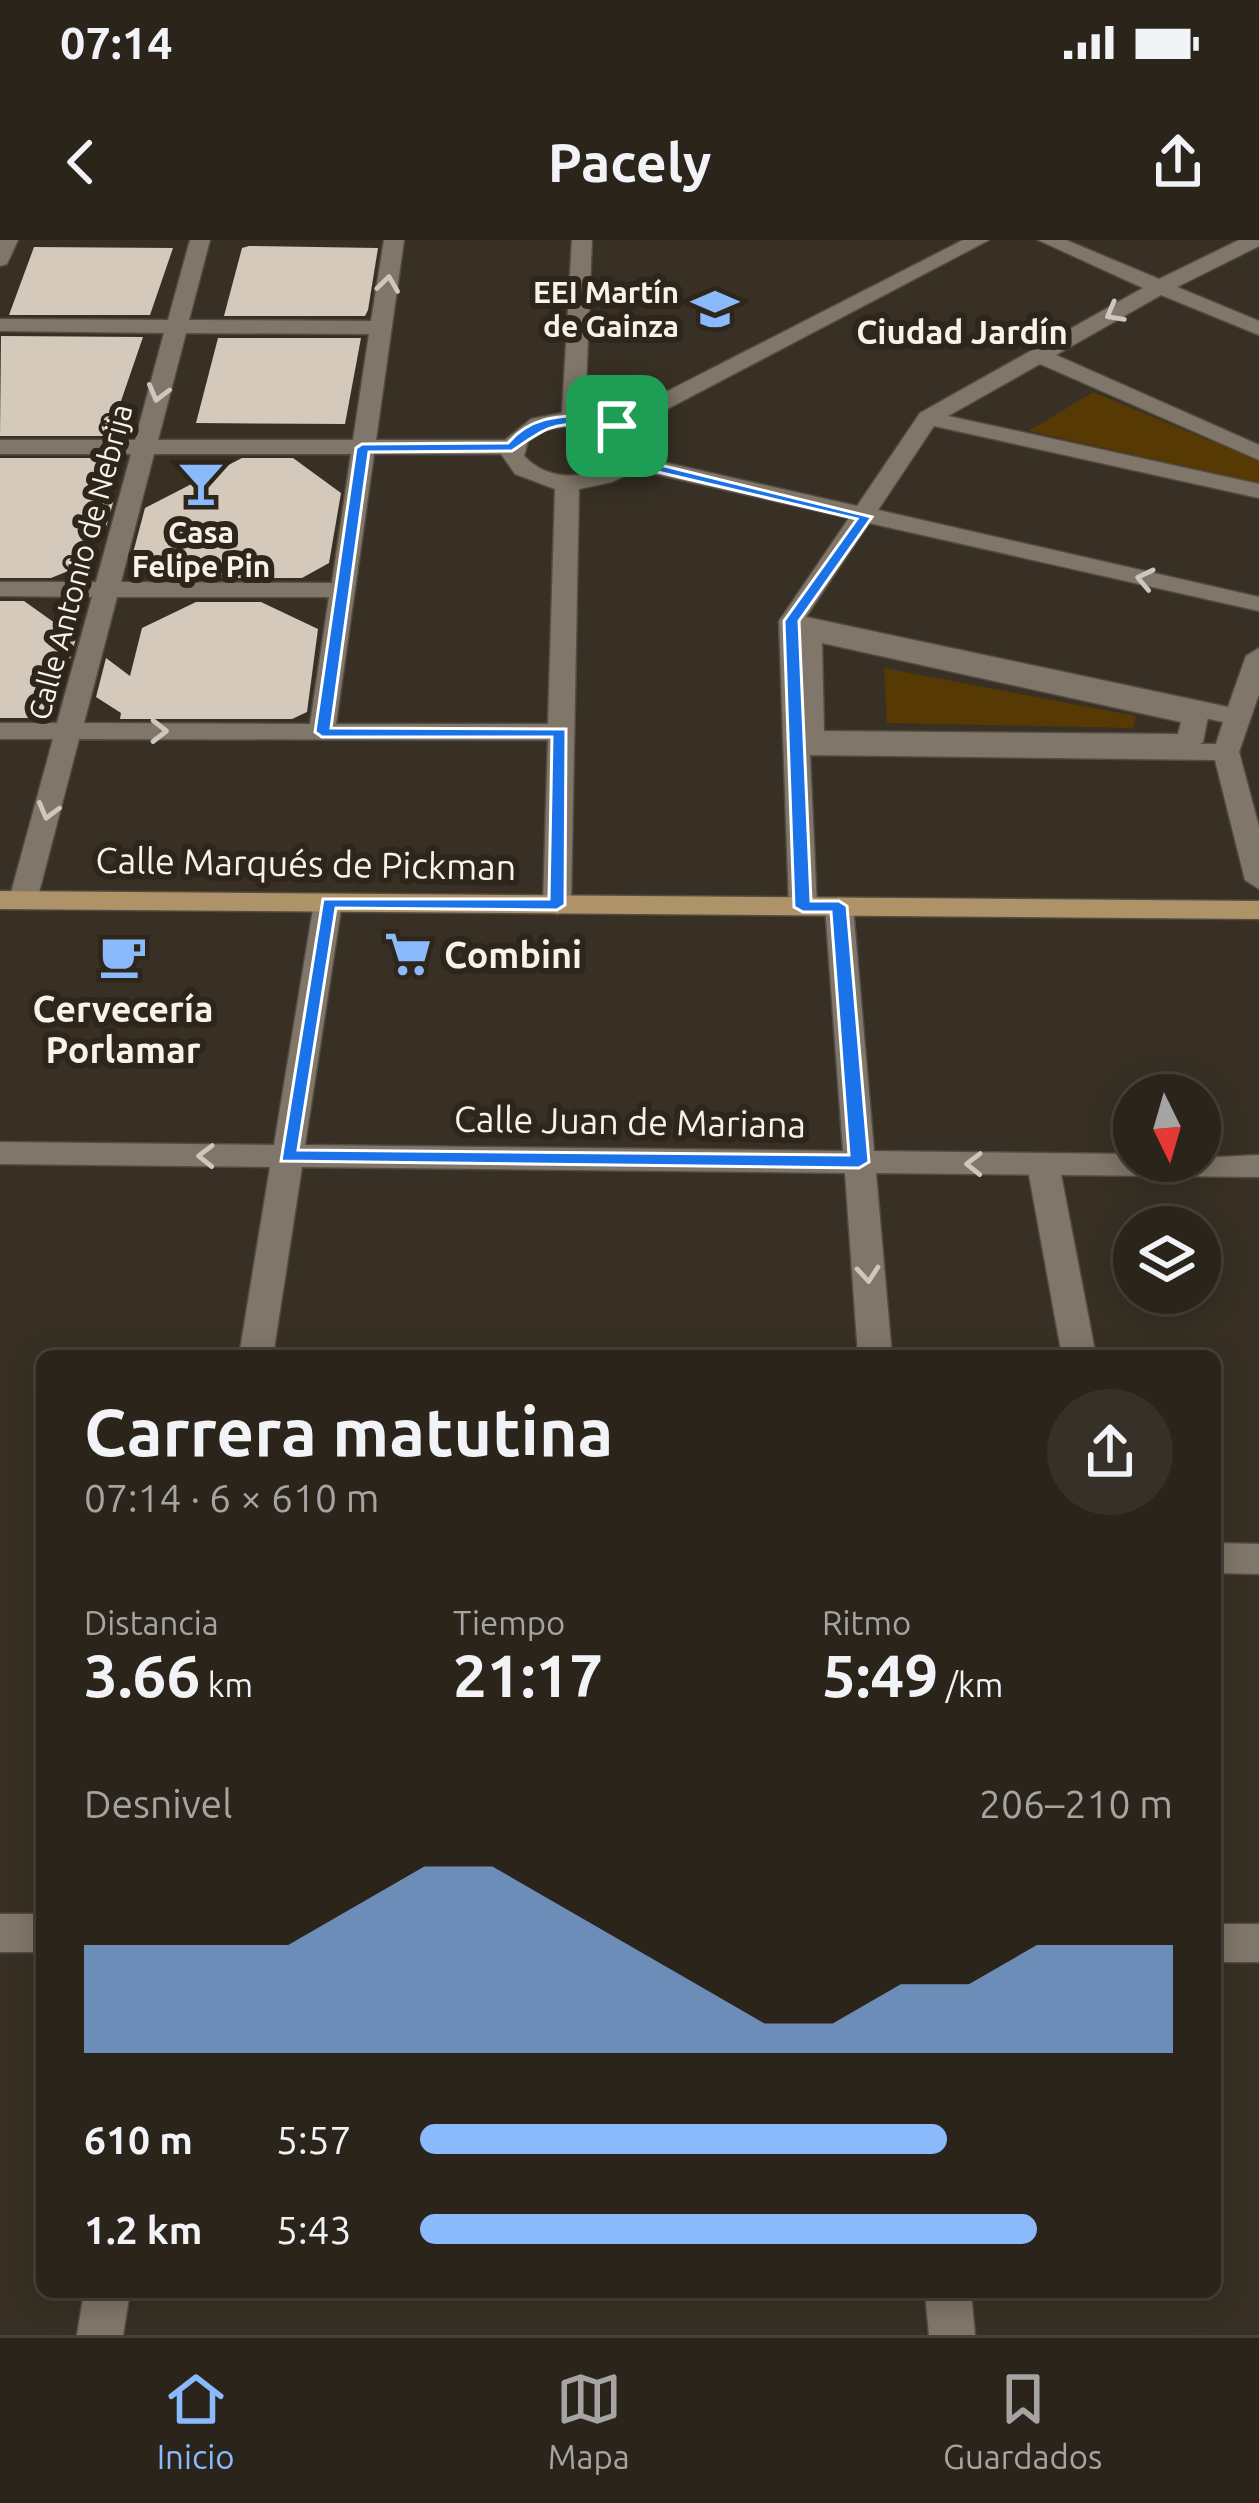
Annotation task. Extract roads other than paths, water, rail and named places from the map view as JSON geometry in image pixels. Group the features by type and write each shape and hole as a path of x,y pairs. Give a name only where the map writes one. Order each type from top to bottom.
{"main road":[{"name":"Calle Marqués de Pickman","path":"12,900 1259,910"}],"street":[{"path":"0,260 8,240"},
{"name":"Calle Antonio de Nebrija","path":"12,900 70,731 200,240"},
{"path":"322,732 394,240"},
{"path":"573,418 582,240"},
{"path":"617,426 979,240"},
{"path":"1048,240 1259,329"},
{"path":"803,907 791,621 928,418 1160,287 1255,240"},
{"path":"0,326 382,328"},
{"path":"1038,355 1259,454"},
{"path":"633,463 636,443 617,426 573,418 539,424 517,438 512,447 519,466 532,475 567,483 607,478 633,463 1259,604"},
{"path":"928,418 1259,491"},
{"path":"0,447 512,447"},
{"path":"557,905 567,483"},
{"path":"0,590 342,590"},
{"path":"791,621 1238,717"},
{"path":"808,633 1195,717 1190,742 811,739 808,633"},
{"path":"1259,656 1226,752 1259,880"},
{"path":"0,730 560,733"},
{"path":"796,748 1226,752"},
{"path":"257,1350 328,903"},
{"path":"839,906 875,1350"},
{"name":"Calle Juan de Mariana","path":"0,1153 1259,1166"},
{"path":"1042,1164 1078,1350"},
{"path":"1221,1558 1259,1558"},
{"path":"0,1933 36,1933"},
{"path":"1221,1943 1259,1943"},
{"path":"100,2335 106,2298"},
{"path":"949,2298 952,2335"}],"place":[{"name":"EEI Martín de Gainza","path":"715,309"},
{"name":"Casa Felipe Pin","path":"201,483"},
{"name":"Combini","path":"408,954"},
{"name":"Cervecería Porlamar","path":"123,956"}],"district":[{"name":"Ciudad Jardín","path":"962,331"}]}
